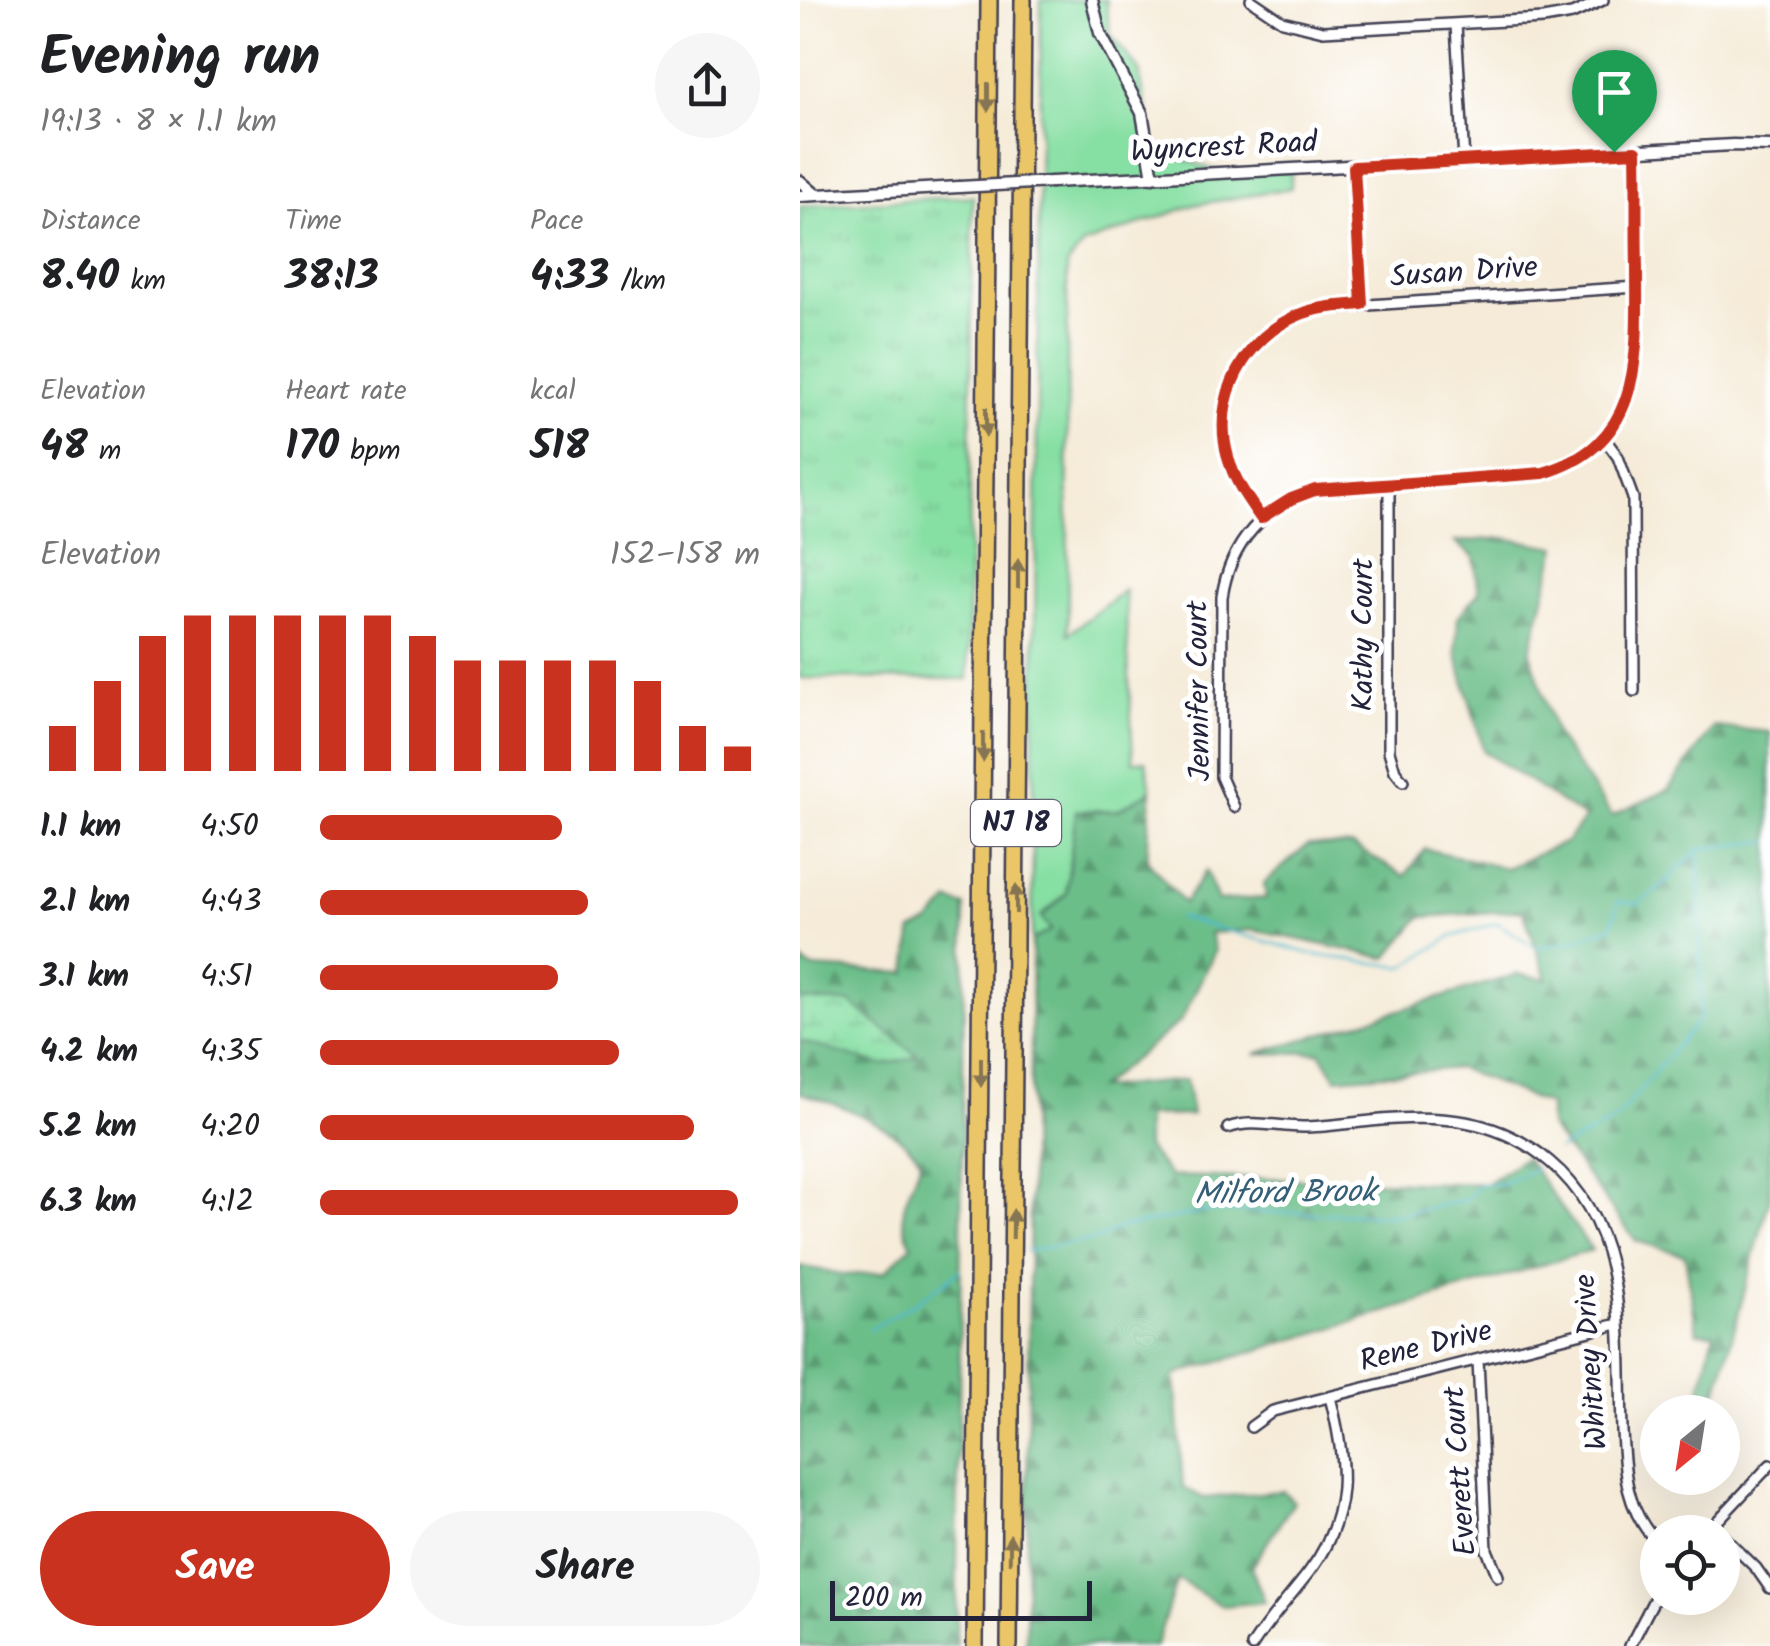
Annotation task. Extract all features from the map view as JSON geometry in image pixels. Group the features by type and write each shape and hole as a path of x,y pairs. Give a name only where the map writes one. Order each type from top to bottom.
{"highway":[{"name":"NJ 18","path":"976,1646 989,0"},
{"name":"NJ 18","path":"1009,1646 1023,0"}],"street":[{"path":"1092,0 1100,33 1142,112 1153,177"},
{"path":"1251,0 1282,20 1310,30 1338,31 1561,17 1603,0"},
{"path":"1456,25 1464,161"},
{"name":"Wyncrest Road","path":"800,196 1770,146"},
{"name":"Jennifer Court","path":"1234,808 1221,777 1222,597 1234,556 1261,518 1291,499 1315,490 1543,473 1570,463 1604,438 1626,404 1634,376 1636,151"},
{"path":"1354,167 1362,304"},
{"path":"800,181 816,195"},
{"name":"Susan Drive","path":"1261,518 1236,480 1226,449 1224,413 1234,378 1254,346 1286,321 1312,311 1362,304 1637,287"},
{"path":"1604,438 1626,473 1635,510 1634,690"},
{"name":"Kathy Court","path":"1390,484 1389,751 1403,781"},
{"name":"Whitney Drive","path":"1228,1128 1241,1124 1304,1127 1424,1116 1467,1120 1502,1131 1554,1165 1594,1216 1612,1264 1625,1479 1640,1521"},
{"name":"Rene Drive","path":"1251,1427 1273,1410 1618,1324"},
{"name":"Everett Court","path":"1478,1360 1487,1550 1498,1576"},
{"path":"1252,1646 1318,1558 1339,1512 1344,1457 1330,1397"},
{"path":"1730,1515 1770,1465"},
{"path":"1740,1554 1770,1588"},
{"path":"1630,1646 1646,1615"}],"green space":[{"path":"1041,0 1106,0 1110,34 1139,70 1153,148 1225,174 1291,170 1291,188 1194,205 1084,244 1067,265 1068,634 1125,590 1133,761 1146,761 1151,791 1118,810 1076,811 1066,894 1041,916 1051,930 1032,940"},
{"path":"973,196 968,679 800,678 800,206"},
{"path":"1503,538 1557,547 1530,652 1556,735 1612,816 1668,790 1714,727 1770,732 1770,1197 1717,1395 1699,1395 1714,1333 1697,1332 1685,1255 1636,1241 1549,1126 1549,1105 1458,1068 1336,1078 1320,1052 1255,1054 1518,974 1547,979 1523,910 1421,917 1387,958 1253,930 1210,933 1215,951 1181,1021 1098,1088 1186,1080 1192,1115 1146,1116 1146,1147 1170,1176 1486,1184 1525,1157 1592,1250 1175,1375 1183,1487 1204,1498 1283,1491 1294,1502 1251,1567 1265,1602 1222,1606 1177,1579 1156,1646 1026,1646 1032,940 1051,930 1041,917 1066,894 1076,811 1118,810 1151,791 1147,860 1184,903 1206,871 1218,901 1266,898 1264,883 1308,845 1353,846 1405,876 1425,849 1506,868 1566,842 1585,818 1484,752 1456,652 1458,617 1479,592 1474,557 1455,542"},
{"path":"950,901 965,906 956,1646 800,1646 800,1266 847,1275 885,1272 912,1245 903,1211 921,1160 883,1127 800,1093 800,960 812,968 907,973 912,931 929,923"},
{"path":"800,1000 851,1003 919,1057 882,1065 800,1041"}],"waterway":[{"name":"Milford Brook","path":"1558,1150 1615,1120 1701,1017 1699,849 1770,841"},
{"path":"1178,917 1315,955 1404,967 1451,937 1497,923 1537,948 1572,941 1612,926 1618,901 1637,904 1699,849"},
{"name":"Milford Brook","path":"1027,1251 1099,1239 1119,1228 1211,1211 1395,1215 1466,1200 1480,1184 1501,1184 1536,1169"},
{"name":"Milford Brook","path":"869,1330 961,1270"}],"route":[{"path":"1636,151 1636,361 1626,404 1604,438 1570,463 1543,473 1315,490 1291,499 1261,518 1243,492 1227,456 1224,422 1228,395 1249,352 1278,326 1312,311 1362,304 1354,167 1614,152 1636,151"}]}
